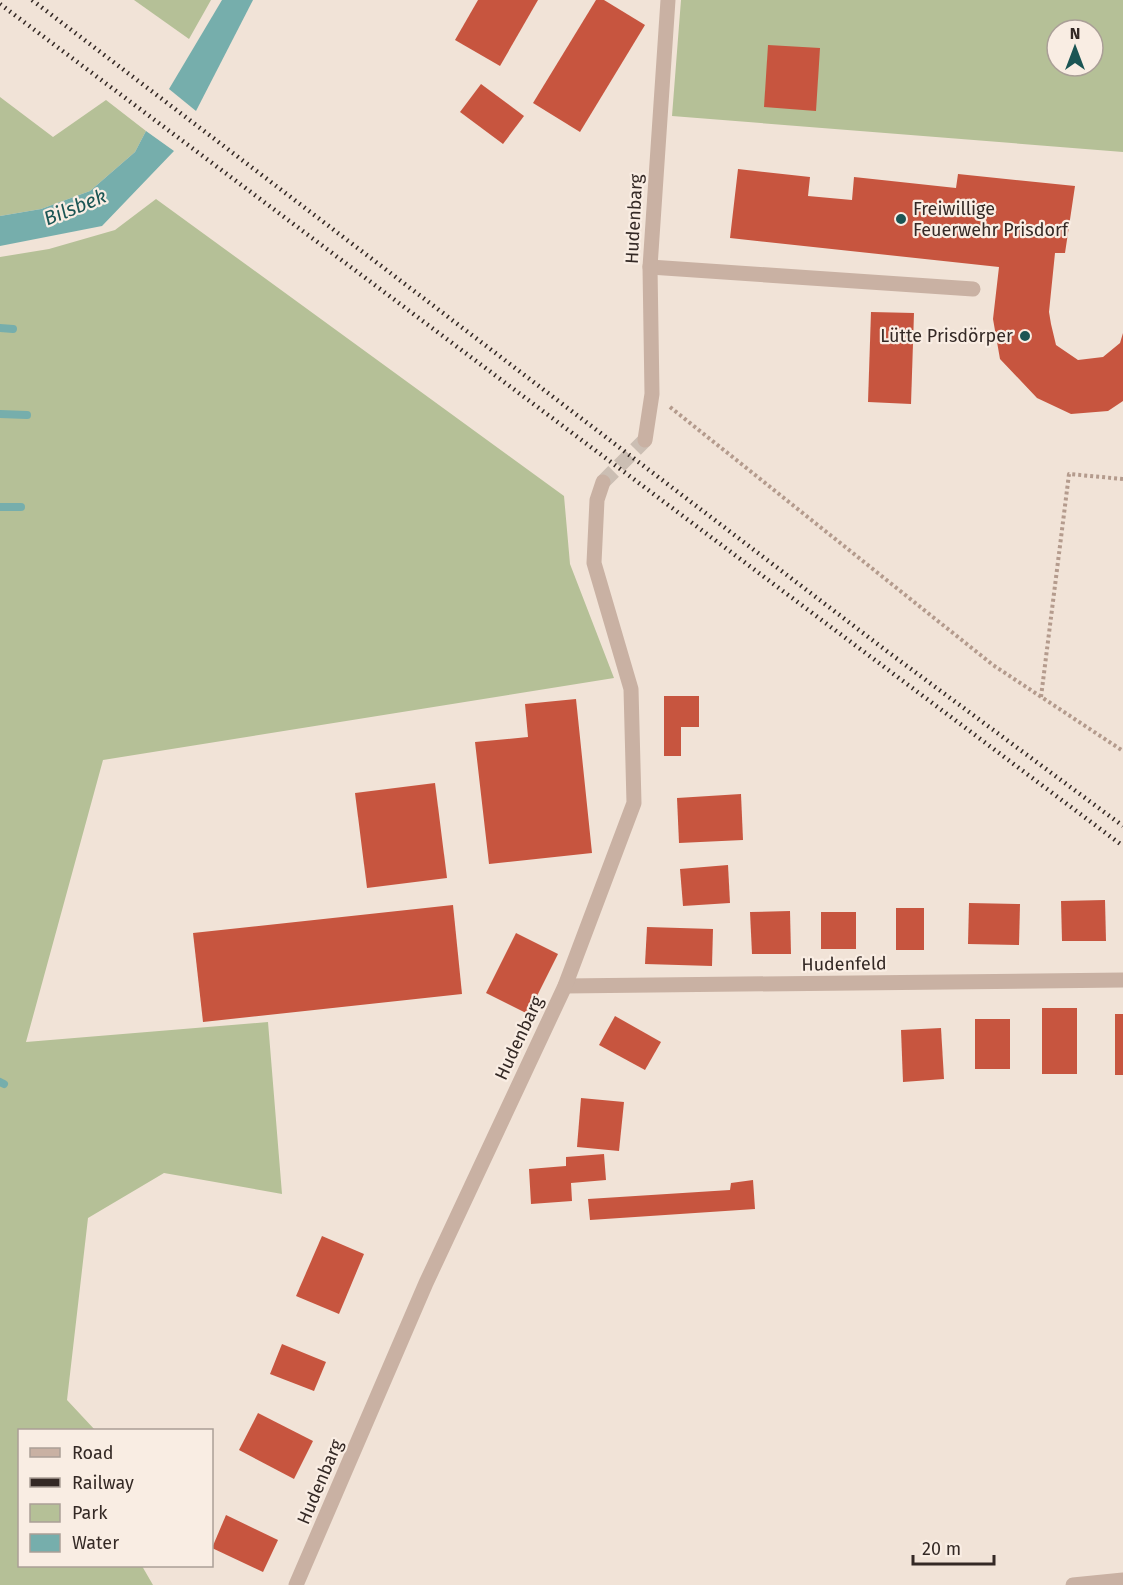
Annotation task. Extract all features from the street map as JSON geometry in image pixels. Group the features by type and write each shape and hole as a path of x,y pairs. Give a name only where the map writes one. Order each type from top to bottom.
{"street":[{"name":"Hudenbarg","path":"645,440 652,394 650,267 668,0"},
{"path":"650,267 973,289"},
{"name":"Hudenbarg","path":"296,1585 426,1283 565,986 634,803 631,689 594,563 597,500 603,482"},
{"name":"Hudenfeld","path":"565,986 1123,980"},
{"path":"1073,1585 1123,1580"}],"path":[{"path":"652,394 993,665 1123,751"},
{"path":"1041,697 1070,474 1123,479"}],"green space":[{"path":"134,0 211,0 189,39"},
{"path":"681,0 1123,0 1123,152 672,116"},
{"path":"0,97 53,137 106,100 146,131 135,152 90,191 41,209 0,216"},
{"path":"156,199 564,496 570,564 614,678 103,760 26,1042 268,1022 282,1194 164,1173 88,1218 67,1400 94,1429 18,1429 18,1567 143,1567 153,1585 0,1585 0,257 49,249 115,230"}],"water":[{"path":"222,0 253,0 196,111 169,89"},
{"name":"Bilsbek","path":"146,131 174,151 102,226 0,246 0,216 41,209 90,191 135,152"}],"building":[{"path":"478,0 538,0 500,66 455,40"},
{"path":"596,0 604,0 645,25 580,132 533,103"},
{"path":"768,45 820,48 816,111 764,107"},
{"path":"481,84 524,116 503,144 460,112"},
{"name":"Freiwillige Feuerwehr Prisdorf","path":"738,169 810,177 808,196 852,200 854,177 956,188 958,174 1075,186 1065,253 1055,253 1049,312 1051,324 1056,345 1078,360 1103,357 1120,343 1123,333 1123,401 1108,411 1071,414 1037,398 1000,359 993,319 999,267 730,238"},
{"path":"871,312 914,313 911,404 868,402"},
{"path":"664,696 699,696 699,727 681,727 681,756 664,756"},
{"path":"576,699 592,853 489,864 475,742 528,737 525,704"},
{"path":"435,783 447,878 367,888 355,793"},
{"path":"741,794 743,840 679,843 677,798"},
{"path":"728,865 730,903 683,906 680,869"},
{"path":"1105,900 1106,941 1062,941 1061,901"},
{"path":"969,903 1020,904 1019,945 968,944"},
{"path":"453,905 462,994 203,1022 193,933"},
{"path":"896,908 924,908 924,950 896,950"},
{"path":"790,911 791,954 752,954 750,912"},
{"path":"821,912 856,912 856,949 821,949"},
{"path":"647,927 713,929 712,966 645,964"},
{"path":"516,933 558,954 528,1014 486,993"},
{"path":"1042,1008 1077,1008 1077,1074 1042,1074"},
{"path":"1115,1014 1123,1014 1123,1075 1115,1075"},
{"path":"615,1016 661,1042 645,1070 599,1045"},
{"path":"975,1019 1010,1019 1010,1069 975,1069"},
{"path":"941,1028 944,1079 903,1082 901,1030"},
{"path":"581,1098 624,1102 619,1151 577,1147"},
{"path":"604,1154 606,1180 571,1183 572,1201 531,1204 529,1169 566,1166 566,1157"},
{"path":"753,1180 755,1209 590,1220 588,1199 730,1190 731,1183"},
{"path":"322,1236 364,1254 339,1314 296,1296"},
{"path":"282,1344 326,1362 314,1391 270,1374"},
{"path":"258,1413 313,1441 294,1479 239,1450"},
{"path":"226,1515 278,1540 263,1572 213,1548"}],"waterway":[{"path":"0,328 13,329"},
{"path":"0,414 27,415"},
{"path":"0,507 21,507"},
{"path":"0,1082 4,1084"}],"tunnel":[{"path":"603,482 645,440"}],"railway":[{"path":"32,0 888,652 1123,826"},
{"path":"0,4 1123,846"}],"place":[{"name":"Freiwillige Feuerwehr Prisdorf","path":"901,219"},
{"name":"Lütte Prisdörper","path":"1025,336"}]}
